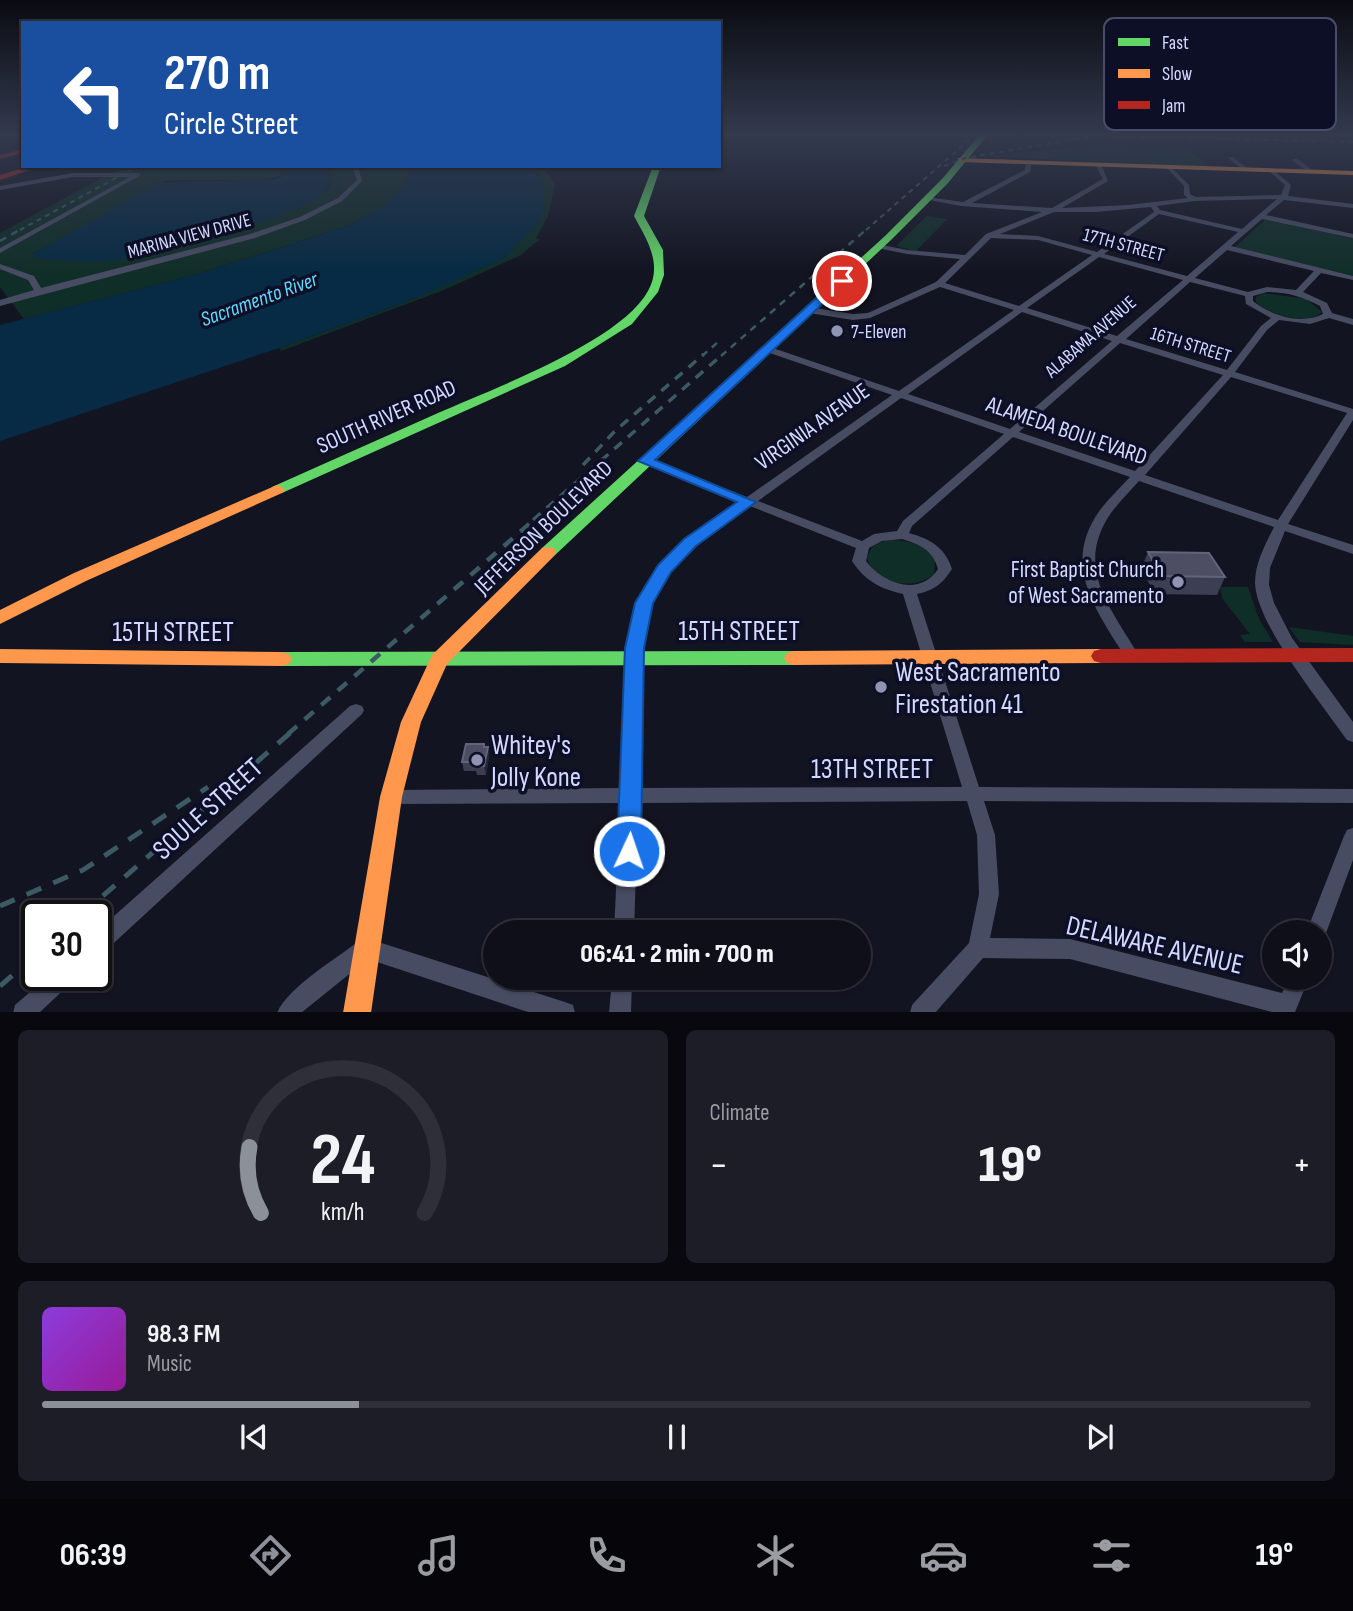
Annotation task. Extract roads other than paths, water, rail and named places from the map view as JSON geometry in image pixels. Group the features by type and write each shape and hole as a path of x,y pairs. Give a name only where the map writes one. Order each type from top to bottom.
{"street":[{"path":"0,188 44,180"},
{"path":"0,251 129,180"},
{"name":"MARINA VIEW DRIVE","path":"0,303 38,290 168,259 295,221 334,203 356,188 359,180"},
{"name":"SOUTH RIVER ROAD","path":"0,618 80,577 561,363 616,332 643,307 655,289 661,271 653,236 641,223 640,214 652,180"},
{"name":"JEFFERSON BOULEVARD","path":"357,1012 391,797 411,722 439,660 533,565 880,246 946,180"},
{"path":"965,204 1010,180"},
{"path":"809,310 837,316 870,316 939,284 964,257 989,236 1047,211 1106,180"},
{"path":"1182,180 1187,186 1187,195 1195,199"},
{"path":"1283,180 1289,190 1283,196"},
{"name":"VIRGINIA AVENUE","path":"625,920 632,796 635,657 640,613 664,569 690,543 1097,256 1156,209 1165,210 1168,204 1195,199 1238,195 1283,196 1353,206"},
{"name":"ALABAMA AVENUE","path":"902,536 907,524 1283,196"},
{"path":"928,199 1047,211 1156,209 1242,231"},
{"path":"1260,216 1352,235"},
{"name":"17TH STREET","path":"989,236 1038,238 1249,295 1270,290 1297,294"},
{"path":"880,246 907,252 964,257"},
{"path":"1224,247 1353,278"},
{"path":"0,266 31,278 38,290"},
{"path":"1319,270 1297,294 1324,305 1328,315"},
{"name":"16TH STREET","path":"939,284 1353,412"},
{"path":"1249,295 1251,304 1278,317 1313,321 1328,315 1353,322"},
{"path":"1132,656 1091,586 1087,552 1094,529 1105,512 1228,373 1264,328 1278,317"},
{"name":"ALAMEDA BOULEVARD","path":"767,349 1353,550"},
{"path":"1353,412 1282,526 1265,558 1261,584 1272,618 1353,735"},
{"path":"645,461 863,546"},
{"path":"902,536 928,544 937,551 945,569 934,584 909,590 882,584 863,570 859,553 863,546 879,537 902,536"},
{"path":"909,590 986,835 989,894 978,948 921,1012"},
{"path":"0,624 15,610"},
{"name":"15TH STREET","path":"0,656 439,660 1353,654"},
{"name":"SOULE STREET","path":"112,931 356,710"},
{"name":"13TH STREET","path":"391,797 975,794 1353,796"},
{"path":"1321,920 1353,836"},
{"path":"288,1012 298,1000 366,948 562,1012"},
{"name":"DELAWARE AVENUE","path":"978,948 1070,949 1288,1005 1294,990"},
{"path":"620,1012 621,990"},
{"path":"24,1012 47,991"}],"water":[{"path":"330,180 328,187 317,198 295,209 201,240 125,259 91,261 35,258 33,254 159,183"},
{"name":"Sacramento River","path":"407,180 541,180 544,185 544,208 537,224 505,258 416,298 279,348 0,441 0,325 198,274 350,225 377,209 405,185"}],"railway":[{"path":"20,230 112,180"},
{"path":"866,230 923,180"},
{"path":"0,241 23,228"},
{"path":"721,356 868,228"},
{"path":"702,356 718,342"},
{"path":"583,465 615,431 704,354"},
{"path":"533,520 723,354"},
{"path":"288,734 535,519"},
{"path":"98,900 290,733"},
{"path":"0,906 83,870 208,787"},
{"path":"0,986 21,968"}],"place":[{"name":"7-Eleven","path":"837,331"},
{"name":"First Baptist Church of West Sacramento","path":"1178,582"},
{"name":"West Sacramento Firestation 41","path":"881,687"},
{"name":"Whitey's Jolly Kone","path":"477,760"}]}
